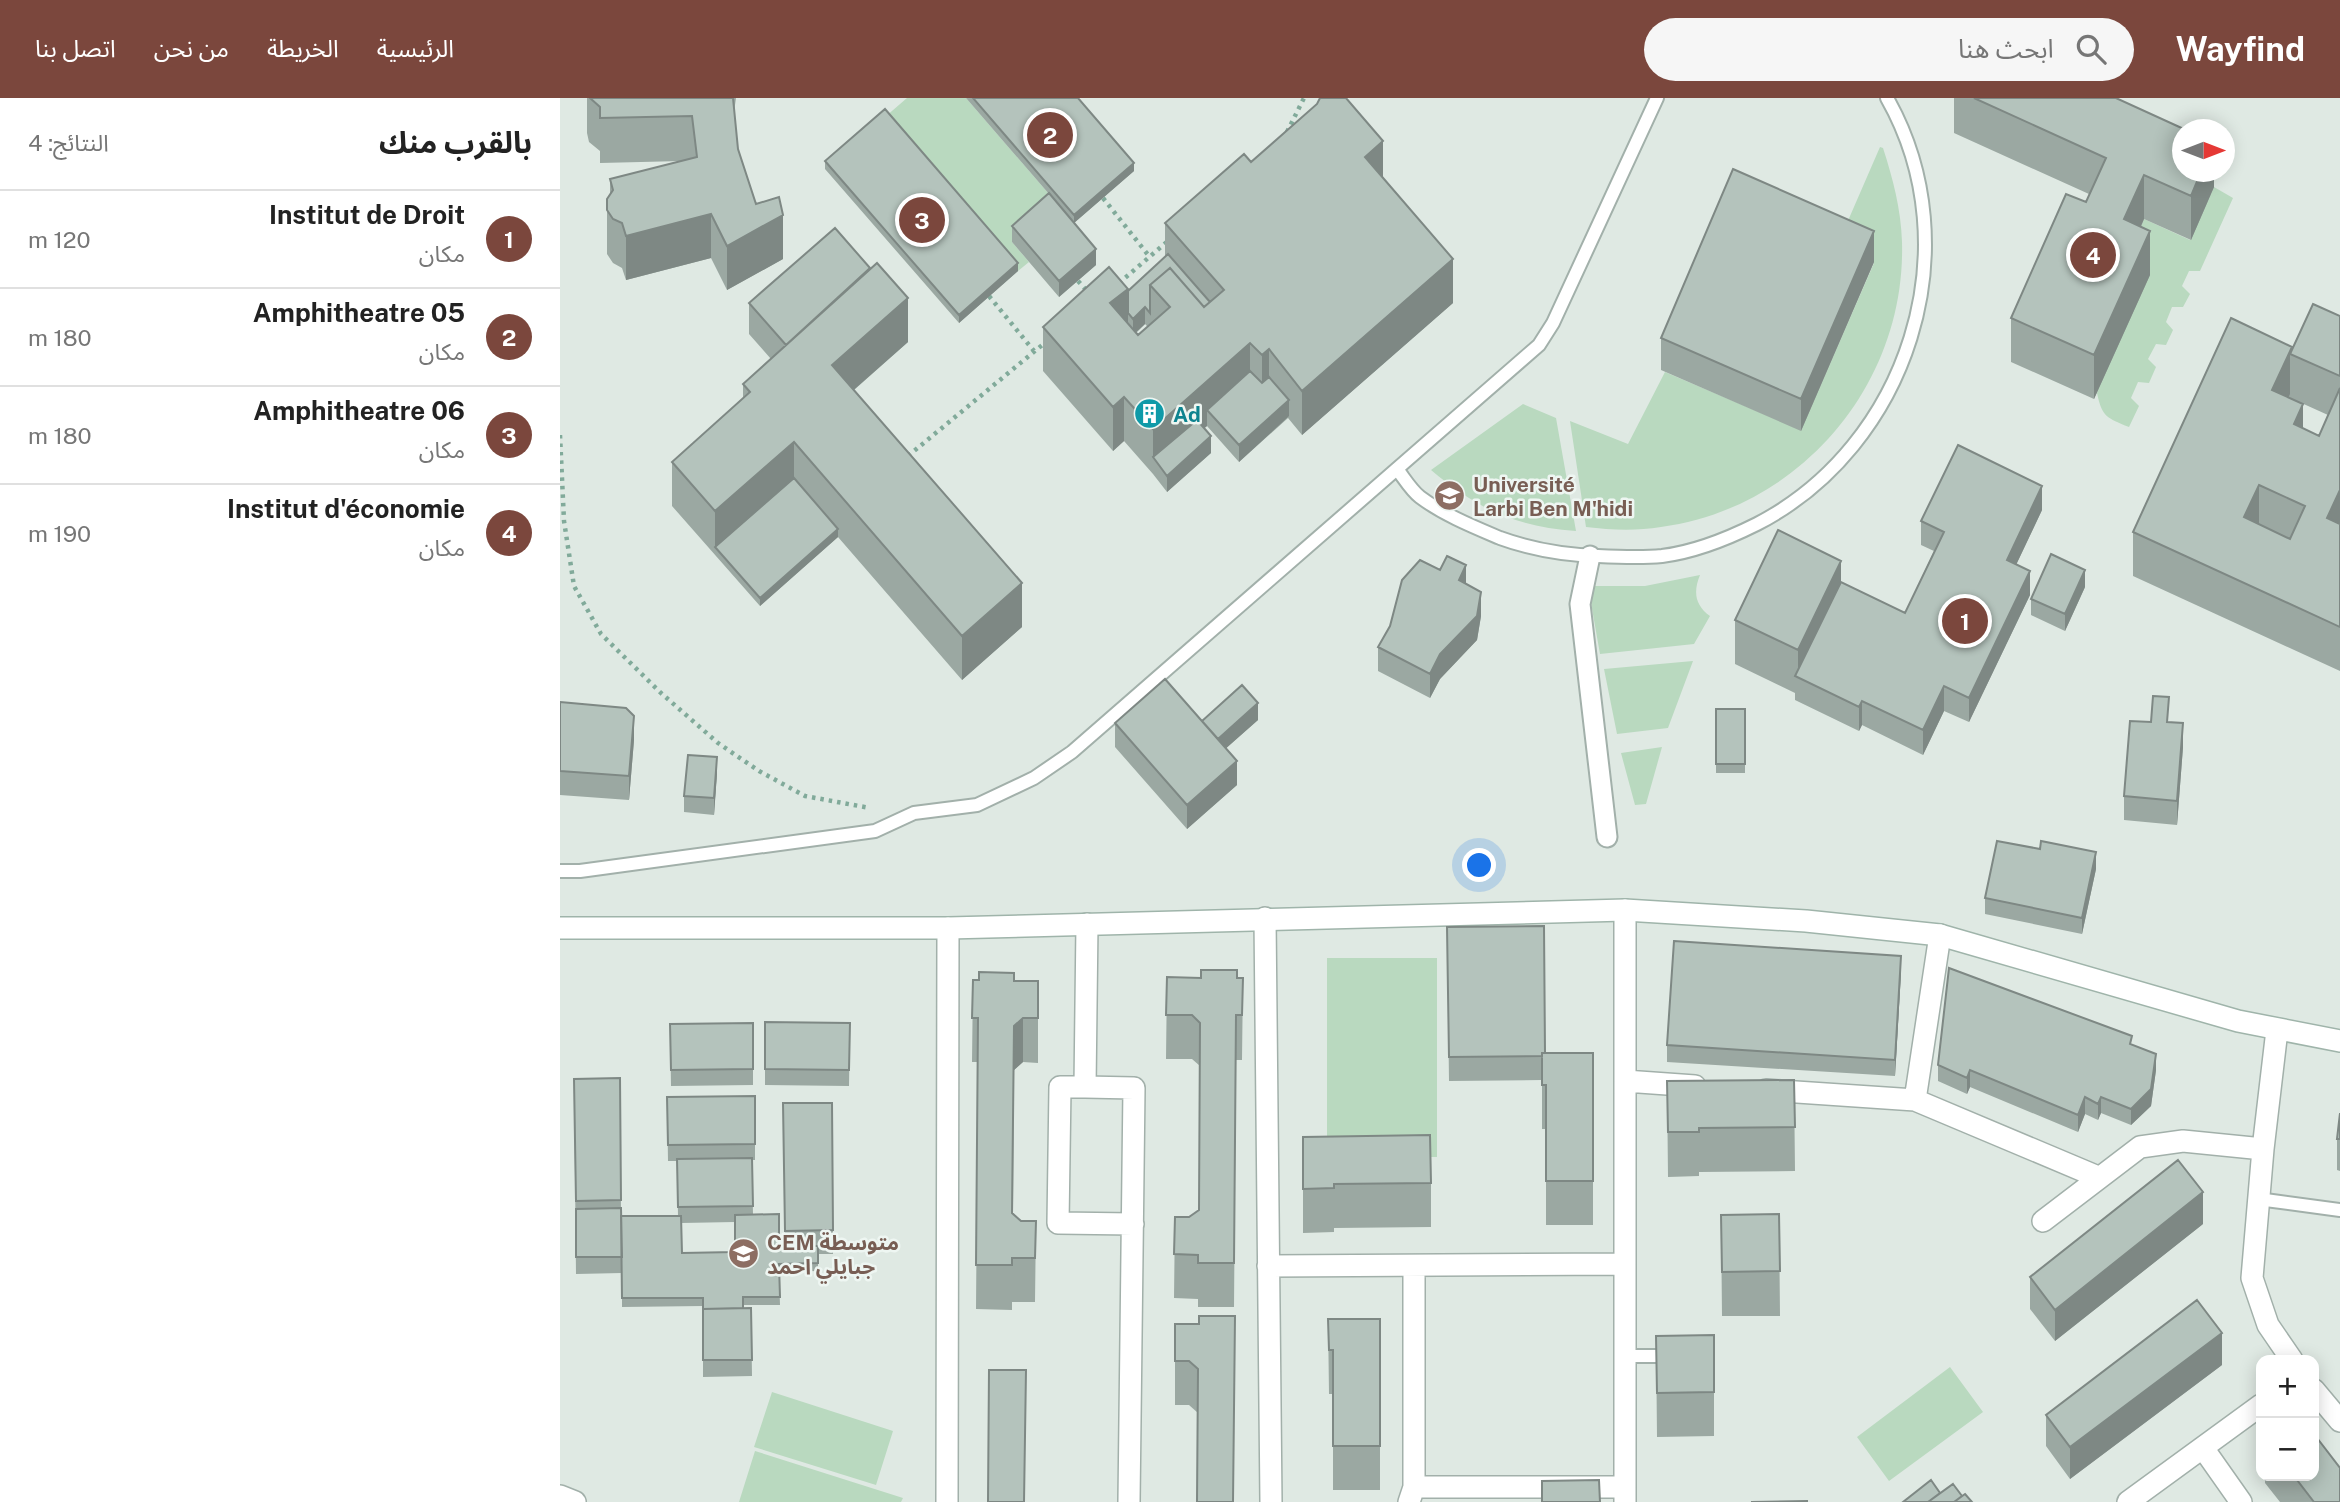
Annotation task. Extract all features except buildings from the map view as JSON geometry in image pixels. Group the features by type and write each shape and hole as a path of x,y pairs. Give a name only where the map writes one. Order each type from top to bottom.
{"street":[{"path":"1590,556 1580,604 1607,837"},
{"path":"1414,1266 1412,1495 1625,1495 1625,910"},
{"path":"560,928 948,928 1625,910 1806,921 1940,934 2277,1030 2340,1041"},
{"path":"1265,918 1271,1502"},
{"path":"1085,1087 1087,924"},
{"path":"947,1502 948,928"},
{"path":"1915,1100 1940,934"},
{"path":"2277,1030 2252,1278 2268,1325 2289,1355"},
{"path":"1625,1081 1721,1087"},
{"path":"1129,1502 1133,1224 1134,1088 1060,1087 1058,1223 1133,1224"},
{"path":"1749,1089 1915,1100 2098,1177"},
{"path":"2043,1221 2140,1147 2183,1141 2263,1149"},
{"path":"1268,1266 1625,1264"},
{"path":"2319,1396 2340,1421"},
{"path":"2128,1502 2256,1409"},
{"path":"2203,1448 2241,1502"},
{"path":"560,1496 575,1502"}],"lane":[{"path":"560,871 580,871 874,831 914,813 977,805 1034,778 1072,752 1539,345 1553,323 1657,98"},
{"path":"1397,469 1418,496 1484,531 1549,553 1590,556 1662,556 1701,547 1738,534 1773,516 1806,493 1850,451 1885,401 1911,342 1919,309 1926,242 1922,197 1911,152 1887,98"},
{"path":"2258,1199 2340,1210"},
{"path":"1625,1356 1680,1355"}],"path":[{"path":"1284,138 1304,98"},
{"path":"1103,198 1149,256"},
{"path":"1114,287 1170,239"},
{"path":"1132,273 1139,281"},
{"path":"1078,281 1096,301"},
{"path":"989,296 1034,351"},
{"path":"899,463 1053,336"},
{"path":"560,435 564,521 574,586 601,634 661,693 718,743 759,771 805,796 848,806 914,813"}],"green space":[{"path":"907,98 966,98 1074,223 1012,242 1029,262 1018,271 885,117"},
{"path":"1880,147 1883,148 1890,171 1900,218 1902,242 1899,294 1886,344 1864,390 1836,431 1800,466 1758,494 1712,515 1652,528 1624,530 1586,527 1570,421 1628,444 1665,372 1801,430 1874,263 1837,246"},
{"path":"2214,187 2233,198 2200,271 2189,271 2182,286 2190,294 2183,307 2172,307 2166,322 2173,330 2166,345 2156,344 2148,359 2156,367 2149,383 2138,382 2131,398 2139,406 2129,427 2107,416 2097,393 2124,263 2144,219 2190,240"},
{"path":"1523,404 1556,418 1576,531 1534,525 1498,513 1464,495 1431,470"},
{"path":"1700,575 1696,587 1698,603 1710,616 1694,644 1600,654 1588,586 1645,586"},
{"path":"1693,661 1668,728 1617,734 1604,669"},
{"path":"1662,747 1646,804 1635,805 1621,753"},
{"path":"1327,958 1437,958 1437,1157 1327,1157"},
{"path":"1950,1367 1983,1412 1889,1481 1857,1437"},
{"path":"772,1392 893,1431 876,1485 754,1447"},
{"path":"755,1451 903,1498 901,1502 739,1502"}],"place":[{"name":"Amphitheatre 05","path":"1050,135"},
{"name":"Amphitheatre 06","path":"922,220"},
{"name":"Institut d'économie","path":"2093,255"},
{"name":"Ad","path":"1150,414"},
{"name":"Université Larbi Ben M'hidi","path":"1450,496"},
{"name":"Institut de Droit","path":"1965,621"},
{"name":"CEM متوسطة جبايلي احمد","path":"744,1254"}]}
